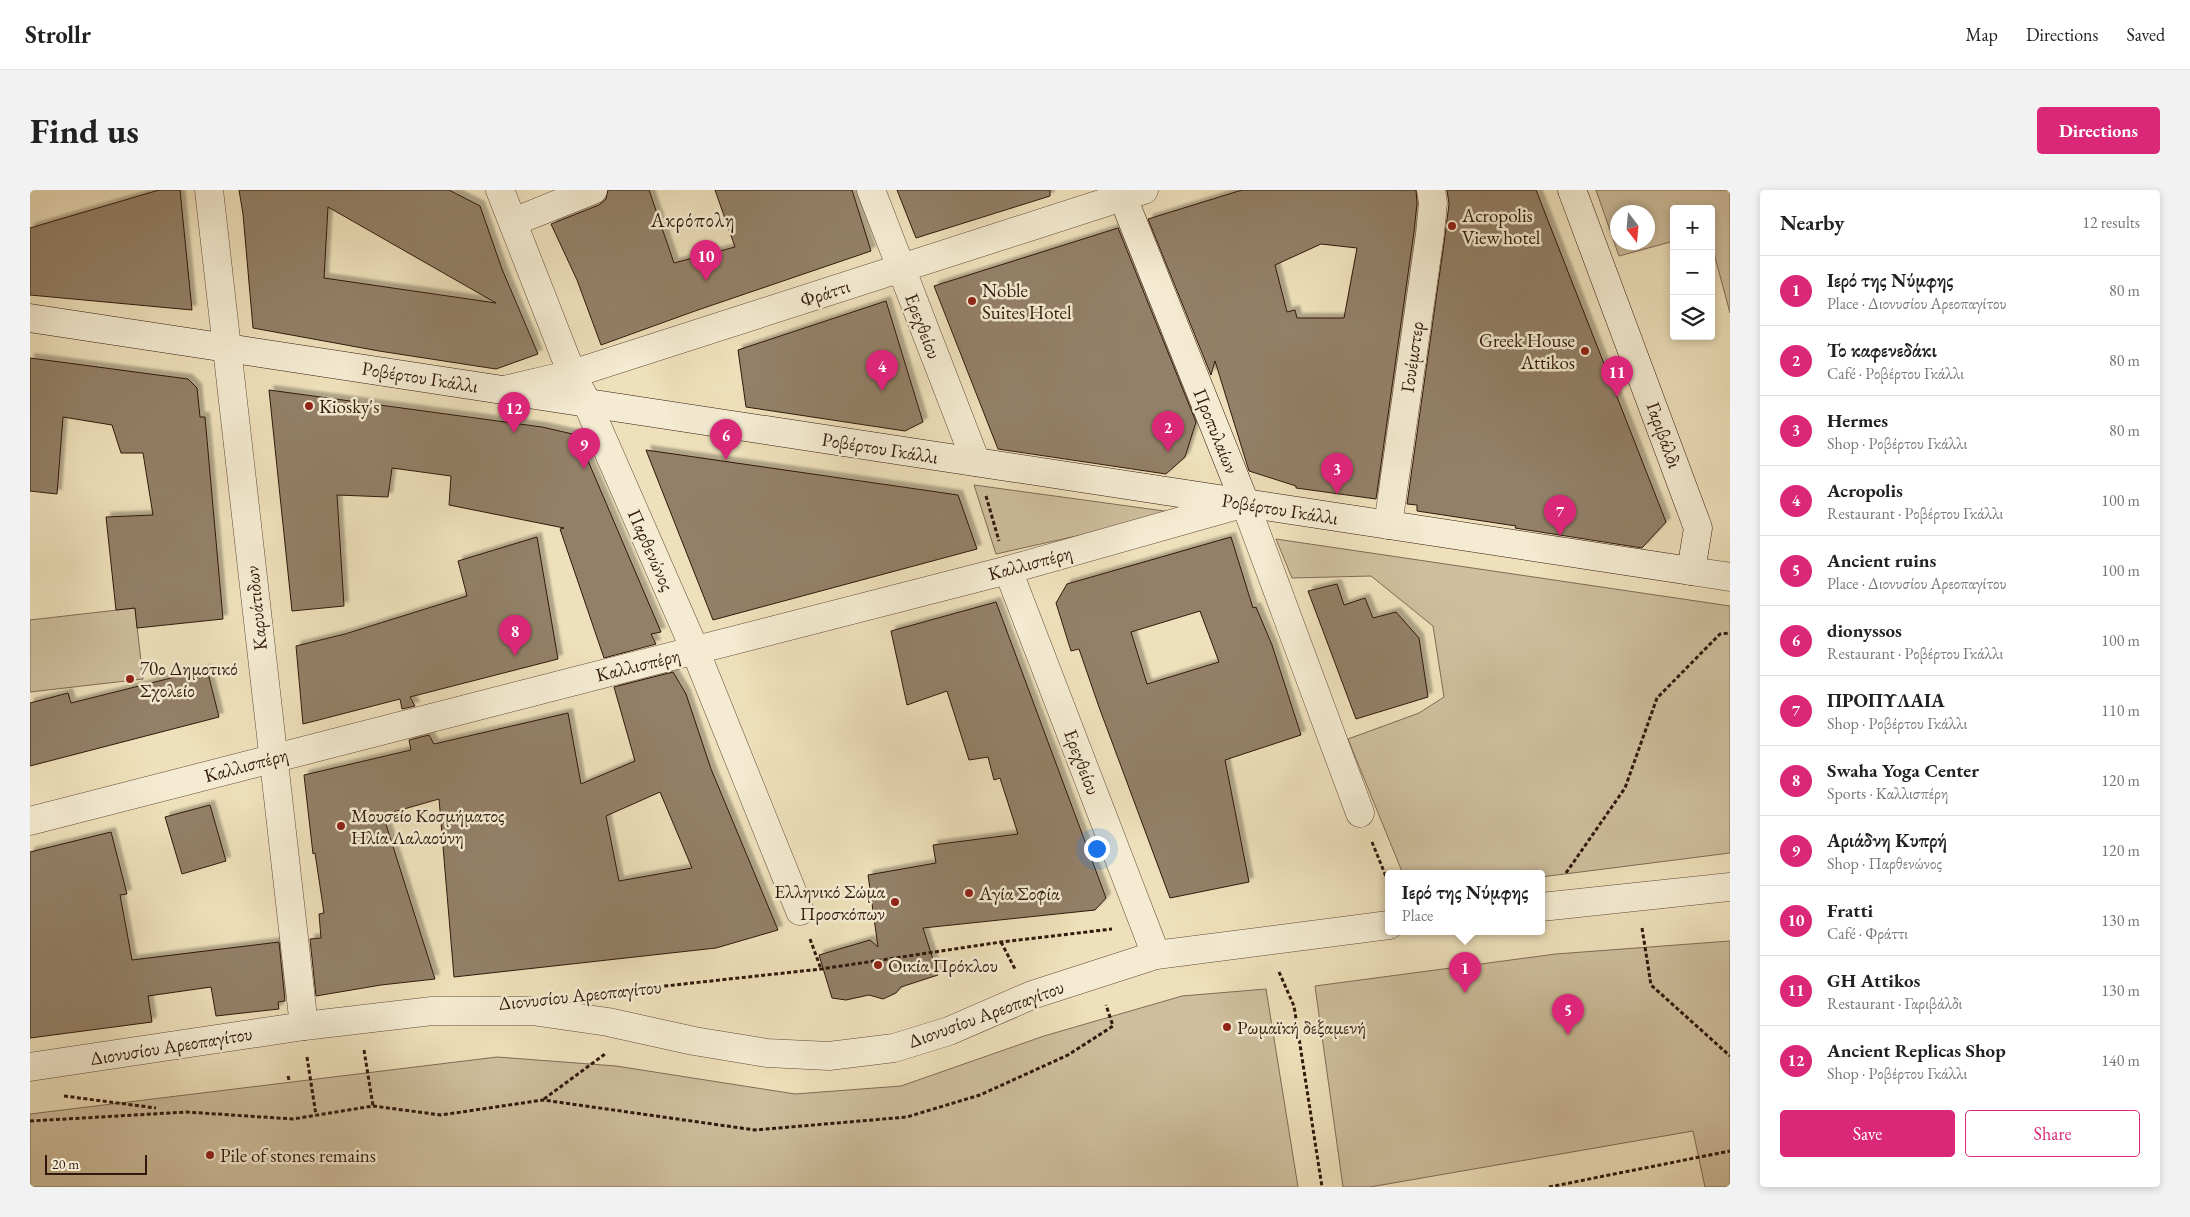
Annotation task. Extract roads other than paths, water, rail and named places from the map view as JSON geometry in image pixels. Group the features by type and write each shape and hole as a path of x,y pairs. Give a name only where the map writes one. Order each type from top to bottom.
{"street":[{"name":"Καρυάτιδων","path":"209,190 272,758 304,1026"},
{"name":"Παρθενώνος","path":"500,190 572,374 587,403 695,650 804,922"},
{"path":"513,222 593,190"},
{"name":"Ερεχθείου","path":"871,190 976,462"},
{"name":"Γουέμστερ","path":"1388,525 1430,234 1433,203 1431,190"},
{"name":"Γαριβάλδι","path":"1572,190 1698,528 1691,571"},
{"name":"Φράττι","path":"504,390 572,374 1129,192"},
{"name":"Προπυλαίων","path":"1129,192 1360,813"},
{"name":"Ροβέρτου Γκάλλι","path":"30,318 1730,577"},
{"name":"Καλλισπέρη","path":"30,821 1008,570 1245,503"},
{"name":"Ερεχθείου","path":"1008,570 1156,955"},
{"path":"1545,907 1730,886"},
{"name":"Διονυσίου Αρεοπαγίτου","path":"30,1067 304,1026 432,1011 532,1011 767,1053 829,1056 894,1048 949,1031 1032,995 1156,955 1385,925"}],"place":[{"name":"Acropolis View hotel","path":"1452,226"},
{"name":"Fratti","path":"706,281"},
{"name":"Noble Suites Hotel","path":"972,301"},
{"name":"Greek House Attikos","path":"1585,351"},
{"name":"Acropolis","path":"882,391"},
{"name":"GH Attikos","path":"1617,397"},
{"name":"Kiosky's","path":"309,406"},
{"name":"Ancient Replicas Shop","path":"514,433"},
{"name":"Το καφενεδάκι","path":"1168,452"},
{"name":"dionyssos","path":"726,460"},
{"name":"Αριάδνη Κυπρή","path":"584,469"},
{"name":"Hermes","path":"1337,494"},
{"name":"ΠΡΟΠΥΛΑΙΑ","path":"1560,536"},
{"name":"Swaha Yoga Center","path":"515,656"},
{"name":"70ο Δημοτικό Σχολείο","path":"130,679"},
{"name":"Μουσείο Κοσμήματος Ηλία Λαλαούνη","path":"341,826"},
{"name":"Αγία Σοφία","path":"969,893"},
{"name":"Ελληνικό Σώμα Προσκόπων","path":"895,902"},
{"name":"Οικία Πρόκλου","path":"878,965"},
{"name":"Ιερό της Νύμφης","path":"1465,993"},
{"name":"Ρωμαϊκή δεξαμενή","path":"1227,1027"},
{"name":"Ancient ruins","path":"1568,1035"},
{"name":"Pile of stones remains","path":"210,1155"}],"district":[{"name":"Ακρόπολη","path":"693,220"}]}
